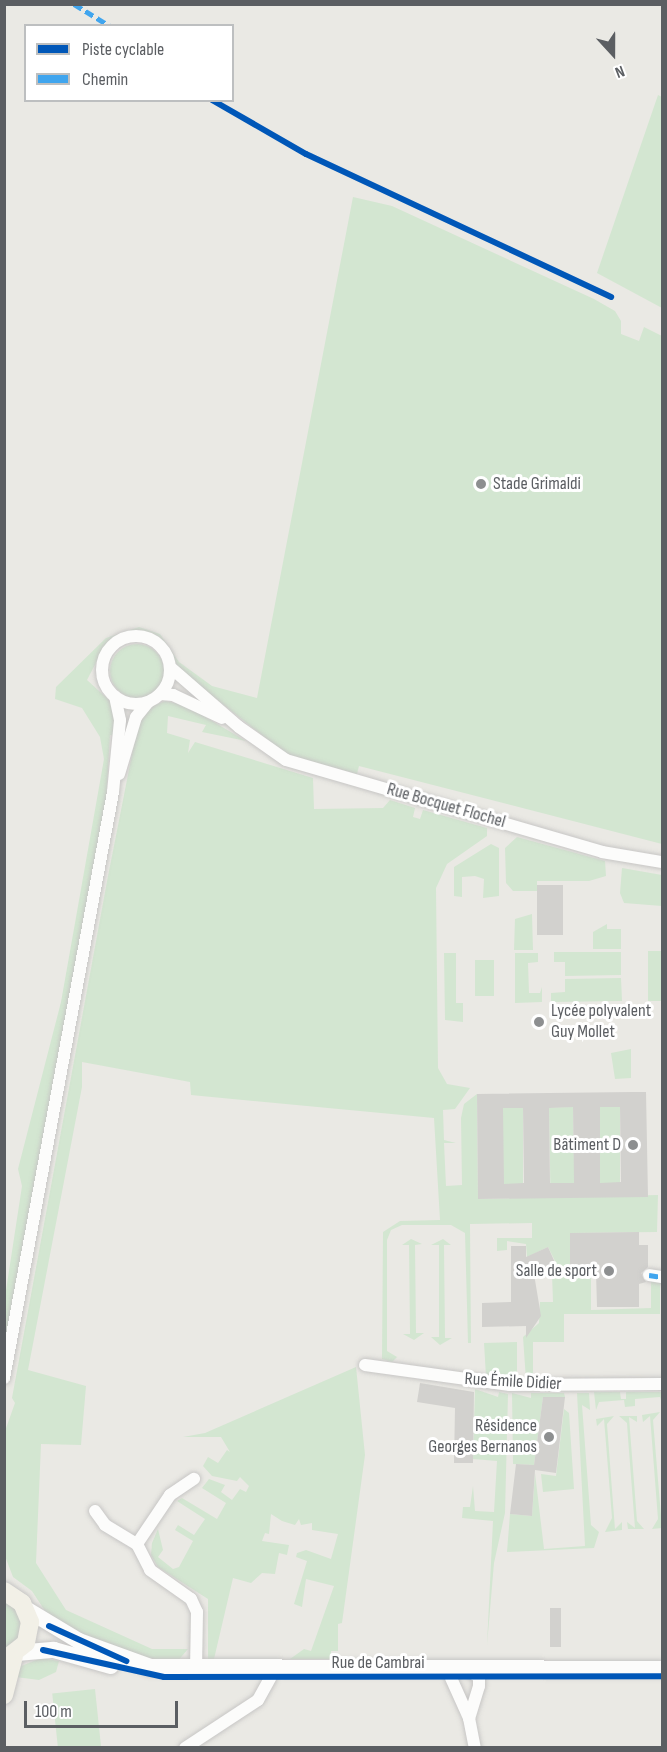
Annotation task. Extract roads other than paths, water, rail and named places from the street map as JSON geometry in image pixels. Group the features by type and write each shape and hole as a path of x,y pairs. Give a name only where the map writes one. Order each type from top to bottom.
{"main road":[{"path":"4,1695 12,1657 30,1629 26,1609 7,1590"},
{"name":"Rue de Cambrai","path":"26,1609 79,1641 128,1662 196,1669 663,1676"},
{"name":"Rue de Cambrai","path":"12,1657 54,1650 145,1675 451,1678 473,1673 663,1669"}],"street":[{"path":"4,1378 113,792 120,720 115,698 105,685 101,668 116,642 135,636 154,641 170,667 160,694 148,702 136,717 113,792"},
{"name":"Rue Bocquet Flochel","path":"170,667 239,727 277,755 318,771 602,852 663,862"},
{"name":"Rue Bocquet Flochel","path":"160,694 191,702 239,727"},
{"path":"115,698 131,704 148,702"},
{"path":"649,1275 663,1277"},
{"name":"Rue Émile Didier","path":"364,1365 510,1385 663,1384"},
{"path":"137,1544 170,1495 194,1479"},
{"path":"95,1511 105,1525 137,1544 150,1570 191,1599 197,1612 196,1669"},
{"path":"473,1673 470,1718 475,1748"},
{"path":"185,1748 258,1700 272,1677"},
{"path":"451,1678 470,1718"}],"place":[{"name":"Stade Grimaldi","path":"481,484"},
{"name":"Lycée polyvalent Guy Mollet","path":"539,1022"},
{"name":"Bâtiment D","path":"633,1145"},
{"name":"Salle de sport","path":"609,1271"},
{"name":"Résidence Georges Bernanos","path":"549,1437"}]}
